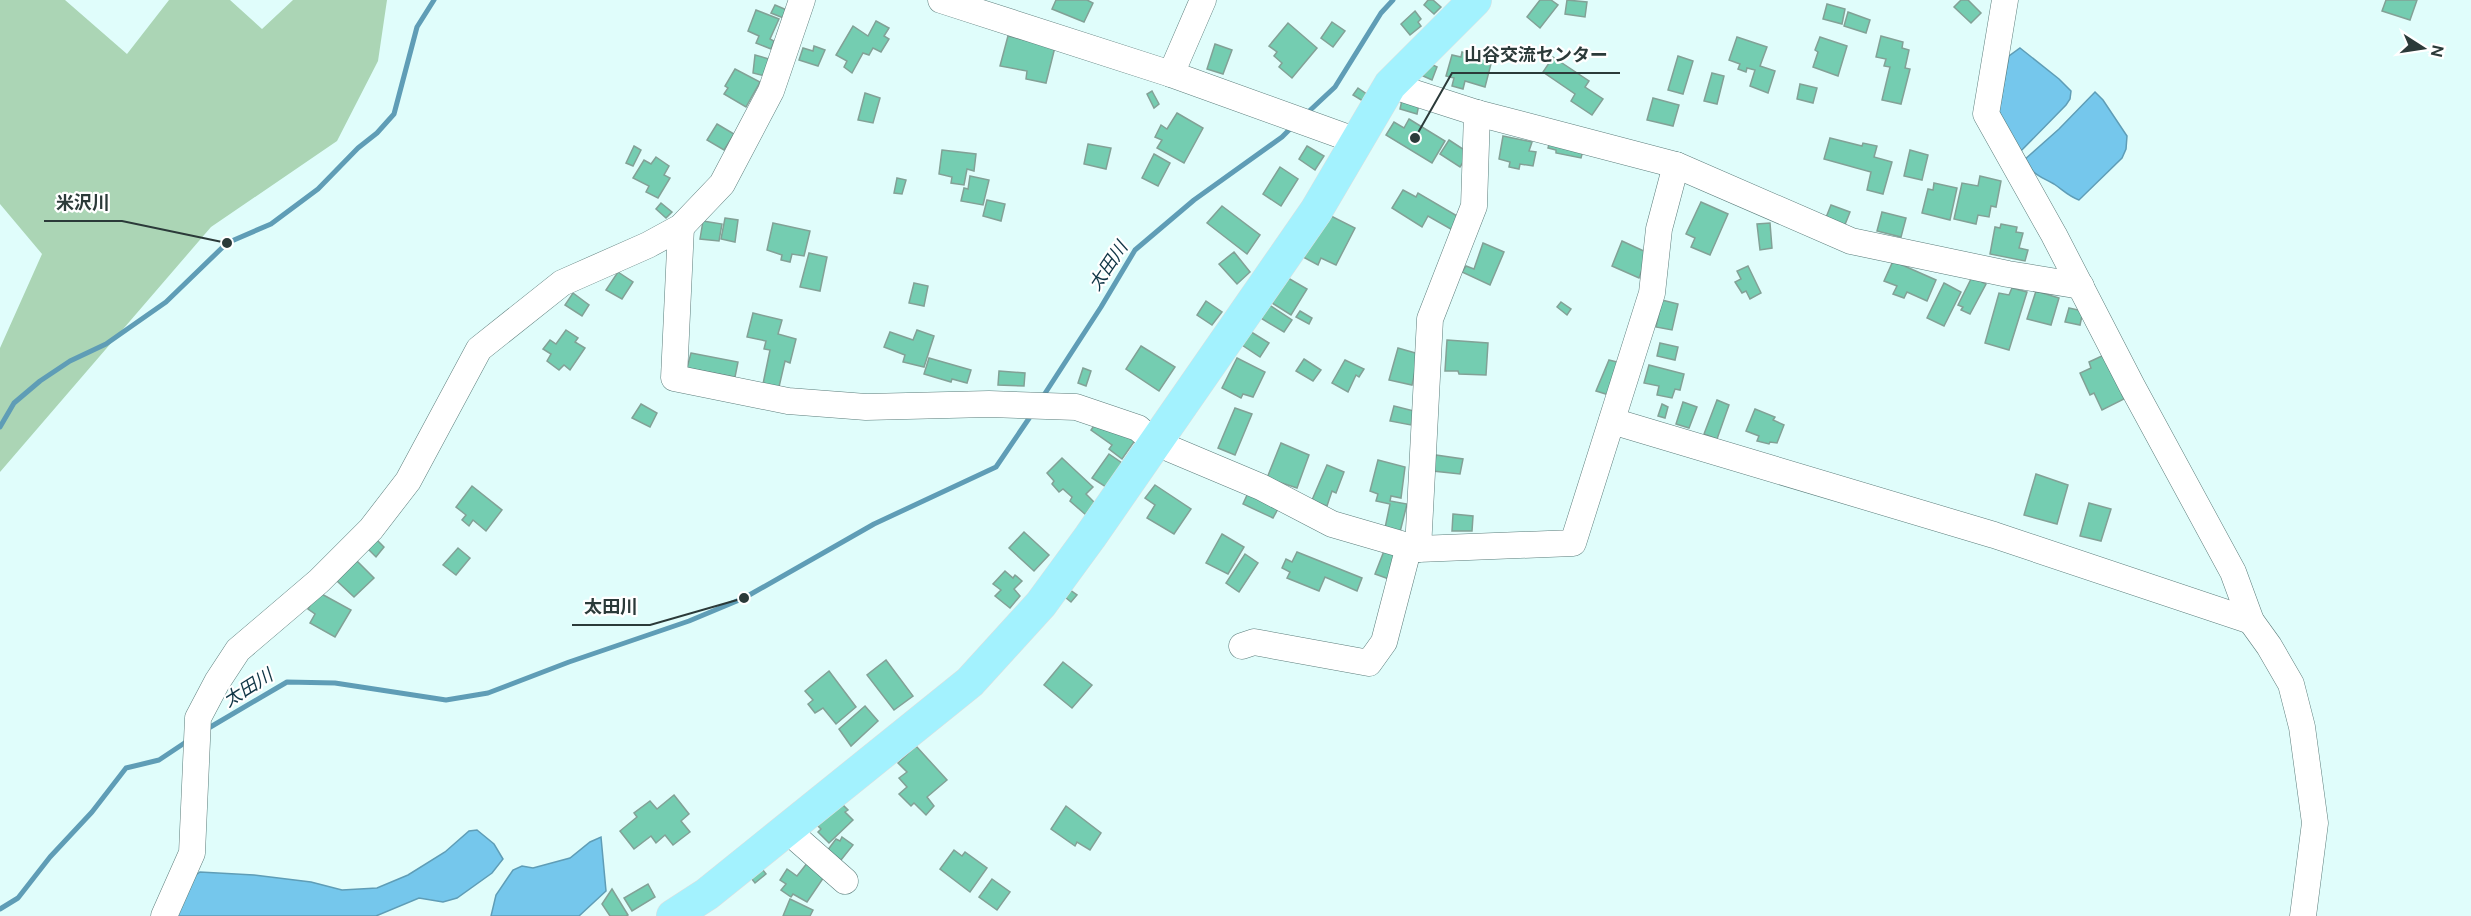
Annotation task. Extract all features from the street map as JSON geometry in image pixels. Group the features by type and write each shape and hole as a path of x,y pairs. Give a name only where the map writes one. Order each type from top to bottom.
{"main road":[{"path":"673,916 706,894 970,682 1041,604 1316,211 1390,85 1475,0"}],"street":[{"path":"164,916 192,853 198,718 237,650 319,581 371,530 408,482 479,349 562,283 648,245 681,227 722,184 771,91 802,0"},
{"path":"941,0 1170,74 1357,141"},
{"path":"1170,74 1203,0"},
{"path":"2005,0 1986,114 2081,286 2132,386 2233,572 2251,621 2291,684 2302,727 2315,823 2303,916"},
{"path":"1390,85 1478,113 1676,165 1851,241 2007,274 2081,286"},
{"path":"1242,646 1254,642 1369,663 1384,642 1413,547 1430,319 1474,206 1478,113"},
{"path":"681,227 674,378 788,401 866,407 989,404 1076,407 1138,428 1154,442 1261,487 1332,524 1413,547 1573,543 1653,293 1659,228 1676,165"},
{"path":"1612,421 1994,535 2251,621"},
{"path":"787,830 846,881"}],"green space":[{"path":"0,0 65,0 127,54 169,0 230,0 262,29 293,0 387,0 378,61 337,141 211,227 0,472 0,348 42,254 0,204"}],"water":[{"path":"2020,48 2071,91 2066,105 2018,154 1999,111 2009,56"},
{"path":"2095,92 2127,136 2126,149 2122,158 2079,200 2038,175 2024,160 2059,129"},
{"path":"477,830 494,844 503,859 492,873 457,898 443,902 419,898 376,916 171,916 193,877 200,872 254,875 311,882 342,890 377,888 408,875 445,852 469,831"},
{"path":"601,837 606,891 579,916 491,916 496,895 513,870 522,866 533,868 570,858 590,842"}],"building":[{"path":"1056,0 1087,0 1093,3 1084,22 1052,9"},
{"path":"1428,0 1433,0 1441,7 1434,14 1424,5"},
{"path":"1540,0 1551,0 1558,5 1540,28 1527,17"},
{"path":"1567,0 1587,2 1585,17 1565,14"},
{"path":"1961,0 1968,0 1981,13 1971,23 1954,7"},
{"path":"2386,0 2417,0 2410,20 2382,11"},
{"path":"1827,4 1845,9 1842,24 1823,19"},
{"path":"775,5 789,11 786,19 771,13"},
{"path":"756,10 779,19 770,39 774,41 771,49 756,43 759,36 748,31"},
{"path":"1415,11 1421,19 1418,22 1421,26 1410,35 1401,24"},
{"path":"1848,12 1870,20 1866,33 1844,26"},
{"path":"876,21 889,28 884,36 889,39 881,52 873,48 869,55 863,53 852,73 844,67 847,61 836,55 853,26 868,36"},
{"path":"1332,22 1345,31 1333,47 1321,38"},
{"path":"1288,23 1317,48 1292,78 1279,67 1282,63 1274,56 1277,52 1269,46"},
{"path":"1008,36 1055,47 1046,83 1026,79 1027,71 1000,66"},
{"path":"1881,36 1903,42 1902,48 1909,50 1905,68 1910,69 1901,104 1882,100 1890,67 1884,66 1886,59 1876,57"},
{"path":"1737,37 1767,47 1760,66 1775,71 1768,93 1750,86 1755,70 1747,68 1746,72 1738,69 1740,64 1729,60"},
{"path":"1820,37 1847,46 1838,76 1813,67 1818,52 1815,50"},
{"path":"1215,44 1232,50 1223,74 1207,69"},
{"path":"814,46 825,50 818,66 799,60 803,48 813,51"},
{"path":"1462,52 1492,60 1485,87 1465,81 1463,89 1452,86 1454,78 1446,76 1452,55 1461,57"},
{"path":"755,55 769,59 765,76 753,73"},
{"path":"1678,56 1693,61 1683,94 1668,90"},
{"path":"1553,57 1589,81 1585,87 1603,99 1592,115 1571,101 1575,94 1543,72"},
{"path":"1426,62 1437,67 1432,80 1421,75"},
{"path":"735,69 760,82 746,107 724,94 728,88 725,86"},
{"path":"1712,73 1724,76 1717,104 1704,101"},
{"path":"1800,84 1817,88 1813,103 1797,99"},
{"path":"1358,88 1368,95 1363,101 1353,95"},
{"path":"1152,91 1159,104 1154,108 1147,94"},
{"path":"865,93 880,98 873,123 858,120"},
{"path":"1653,98 1679,105 1673,126 1647,120"},
{"path":"1402,100 1419,104 1417,114 1400,109"},
{"path":"1177,113 1203,128 1184,163 1157,148 1162,140 1155,137 1161,125 1167,129"},
{"path":"1409,119 1445,141 1432,163 1386,135 1394,122 1404,128"},
{"path":"717,124 734,134 724,150 707,140"},
{"path":"1552,135 1585,143 1581,158 1556,153 1556,150 1548,148"},
{"path":"1503,136 1532,142 1529,151 1536,152 1533,166 1520,164 1519,169 1509,167 1510,162 1499,159"},
{"path":"1830,138 1862,146 1863,143 1877,146 1874,157 1892,162 1883,194 1867,190 1871,172 1824,159"},
{"path":"1449,140 1469,153 1460,167 1440,154"},
{"path":"1088,144 1111,148 1106,169 1084,164"},
{"path":"634,146 641,150 633,166 626,163"},
{"path":"1307,146 1324,156 1315,170 1299,159"},
{"path":"942,150 976,154 974,171 967,169 964,185 951,183 952,177 939,174"},
{"path":"1910,150 1928,155 1922,180 1904,176"},
{"path":"1154,154 1170,163 1158,186 1142,178"},
{"path":"656,157 669,166 664,175 670,178 658,198 646,192 649,186 633,178 644,160 651,164"},
{"path":"1280,167 1298,179 1281,206 1263,194"},
{"path":"970,176 989,180 983,205 961,201 964,188 968,189"},
{"path":"1980,176 2001,181 1996,207 1991,206 1989,217 1978,215 1976,224 1954,219 1962,183 1978,186"},
{"path":"897,178 906,180 902,194 894,193"},
{"path":"1934,183 1957,188 1950,220 1922,213 1928,189 1933,190"},
{"path":"1403,190 1416,197 1418,193 1464,220 1456,232 1428,216 1422,227 1392,208"},
{"path":"987,200 1005,204 1001,221 983,216"},
{"path":"1701,202 1728,214 1710,255 1691,247 1695,238 1686,234"},
{"path":"661,203 672,212 666,218 656,209"},
{"path":"1831,205 1850,212 1844,227 1825,220"},
{"path":"1222,206 1260,235 1247,254 1207,223"},
{"path":"1882,212 1906,218 1901,237 1877,231"},
{"path":"1327,214 1355,228 1336,265 1321,258 1318,265 1303,257"},
{"path":"725,218 738,220 735,242 721,239"},
{"path":"703,221 722,224 719,241 700,239"},
{"path":"773,223 810,231 804,256 792,254 790,262 781,260 782,255 767,250"},
{"path":"1770,223 1772,248 1760,250 1757,224"},
{"path":"2001,224 2017,227 2016,232 2023,233 2019,248 2028,250 2025,261 1990,254 1995,227 2000,228"},
{"path":"1622,241 1648,253 1639,278 1612,266"},
{"path":"1483,243 1504,252 1490,285 1462,272 1466,266 1474,269"},
{"path":"1234,252 1250,272 1237,284 1219,264"},
{"path":"809,253 827,257 820,291 800,287"},
{"path":"1893,261 1936,280 1927,301 1907,292 1904,298 1893,294 1897,286 1884,281"},
{"path":"1748,266 1761,293 1750,299 1746,291 1742,293 1735,282 1741,279 1737,271"},
{"path":"618,272 633,282 622,299 606,290"},
{"path":"1972,277 1986,284 1970,314 1961,310 1963,307 1958,305"},
{"path":"1288,278 1307,289 1291,315 1272,303"},
{"path":"914,283 928,286 924,306 909,303"},
{"path":"1944,283 1961,292 1944,326 1927,318"},
{"path":"2012,288 2027,292 2009,350 1985,343 1999,293 2009,295"},
{"path":"2036,291 2059,298 2051,325 2027,319"},
{"path":"573,293 589,305 582,316 565,305"},
{"path":"1662,300 1678,304 1672,330 1656,327"},
{"path":"1206,301 1222,312 1212,325 1197,315"},
{"path":"1561,302 1571,309 1567,315 1557,307"},
{"path":"1268,304 1292,320 1284,332 1259,317"},
{"path":"2069,308 2083,311 2080,325 2065,322"},
{"path":"1300,311 1312,318 1309,324 1296,317"},
{"path":"753,313 782,320 778,334 796,339 790,363 785,361 779,387 763,384 770,350 764,349 766,341 747,337"},
{"path":"566,330 578,338 575,342 585,348 570,370 564,365 559,370 547,361 551,354 543,349 550,340 556,344"},
{"path":"917,330 934,336 924,367 903,362 905,355 884,347 890,332 913,340"},
{"path":"1248,330 1269,343 1260,357 1239,343"},
{"path":"1447,340 1488,343 1486,375 1445,371"},
{"path":"1660,343 1678,347 1675,360 1657,356"},
{"path":"1141,346 1175,367 1159,391 1126,369"},
{"path":"1398,348 1419,354 1412,385 1389,380"},
{"path":"691,353 738,362 735,377 687,368"},
{"path":"2104,355 2124,399 2102,410 2094,393 2090,395 2080,373 2091,368 2089,362"},
{"path":"929,358 971,370 967,383 952,379 951,382 924,374"},
{"path":"1237,358 1265,372 1253,397 1243,394 1241,398 1222,388"},
{"path":"1304,359 1321,370 1313,381 1296,371"},
{"path":"1345,360 1364,369 1359,377 1356,375 1348,392 1332,383"},
{"path":"1609,360 1621,363 1609,395 1596,391"},
{"path":"1649,365 1684,374 1680,390 1675,389 1672,398 1657,395 1659,386 1644,383"},
{"path":"1083,368 1091,371 1086,386 1078,383"},
{"path":"999,371 1025,373 1024,386 998,385"},
{"path":"1717,400 1729,405 1717,439 1704,434"},
{"path":"1683,402 1697,407 1689,428 1676,424"},
{"path":"641,404 657,413 650,427 632,418"},
{"path":"1662,404 1668,407 1665,418 1658,416"},
{"path":"1394,406 1414,411 1411,425 1390,421"},
{"path":"1235,408 1252,414 1235,455 1218,448"},
{"path":"1755,409 1775,417 1773,420 1784,425 1777,443 1757,441 1759,436 1746,431"},
{"path":"1102,414 1136,439 1122,459 1109,449 1112,445 1091,430"},
{"path":"1281,443 1309,455 1297,488 1267,478"},
{"path":"1109,454 1122,463 1106,487 1092,478"},
{"path":"1436,455 1463,459 1460,474 1433,471"},
{"path":"1062,458 1093,487 1086,494 1095,503 1086,515 1070,501 1072,497 1063,489 1059,492 1047,473"},
{"path":"1378,460 1405,467 1401,498 1391,496 1390,501 1407,504 1400,532 1385,528 1390,504 1376,501 1378,494 1370,491"},
{"path":"1327,465 1344,472 1336,493 1332,491 1327,506 1312,500"},
{"path":"2036,474 2068,485 2057,524 2024,515"},
{"path":"1155,485 1191,509 1174,534 1147,518 1155,505 1145,498"},
{"path":"472,486 502,510 486,531 473,520 469,526 462,520 466,515 456,507"},
{"path":"1248,493 1279,507 1273,518 1243,504"},
{"path":"2089,503 2111,509 2101,541 2080,536"},
{"path":"1453,514 1473,516 1472,531 1452,531"},
{"path":"1024,532 1049,555 1034,571 1009,548"},
{"path":"370,533 384,547 376,557 361,542"},
{"path":"1222,534 1244,547 1228,574 1206,563"},
{"path":"458,548 470,558 456,575 443,565"},
{"path":"1384,551 1397,556 1389,579 1375,574"},
{"path":"1297,552 1362,578 1357,591 1325,577 1319,591 1287,578 1290,572 1282,568 1286,559 1292,562"},
{"path":"1245,554 1258,563 1239,592 1226,583"},
{"path":"357,561 374,578 354,597 337,581"},
{"path":"1005,571 1013,578 1015,575 1022,581 1014,589 1020,596 1010,608 995,596 1001,590 993,584"},
{"path":"1066,587 1077,595 1071,602 1060,593"},
{"path":"318,592 351,610 335,637 310,623 315,614 308,609"},
{"path":"886,660 913,696 894,710 867,675"},
{"path":"1063,662 1092,685 1072,708 1044,685"},
{"path":"829,671 856,707 836,724 823,708 815,713 808,704 813,700 805,691"},
{"path":"865,706 878,721 851,746 839,729"},
{"path":"916,746 947,780 927,797 934,806 926,815 914,803 911,806 899,794 907,787 899,778 907,772 898,763"},
{"path":"674,795 689,814 681,821 690,832 673,845 665,835 656,843 651,836 634,849 620,831 637,817 634,813 650,801 657,809"},
{"path":"841,803 848,810 845,812 853,820 829,843 818,832 821,829 816,824"},
{"path":"1066,806 1101,833 1090,850 1077,842 1075,846 1051,829"},
{"path":"842,837 853,845 841,860 827,851 836,839 840,841"},
{"path":"954,850 962,856 965,852 987,868 970,892 940,869"},
{"path":"755,860 766,874 755,883 744,869"},
{"path":"808,862 826,874 807,902 793,894 791,897 781,890 786,884 780,880 787,869 797,876"},
{"path":"992,879 1010,892 997,910 979,897"},
{"path":"648,884 655,897 632,911 624,898"},
{"path":"612,889 628,915 610,916 602,904"},
{"path":"790,899 813,910 810,916 783,916"}],"waterway":[{"path":"0,427 14,403 40,381 70,361 106,344 166,302 227,243 271,224 318,189 358,148 377,133 394,114 417,27 434,0"},
{"name":"太田川","path":"1305,115 1335,87 1381,13 1393,0"},
{"name":"太田川","path":"1042,398 1135,250 1194,200 1282,137 1294,125"},
{"name":"太田川","path":"207,729 287,682 335,683 446,700 488,693 569,662 689,621 744,598 874,524 996,467 1032,414"},
{"name":"太田川","path":"0,909 18,898 50,857 92,812 126,768 159,760 189,740"}],"place":[{"name":"山谷交流センター","path":"1415,138"},
{"name":"米沢川","path":"227,243"},
{"name":"太田川","path":"744,598"}]}
